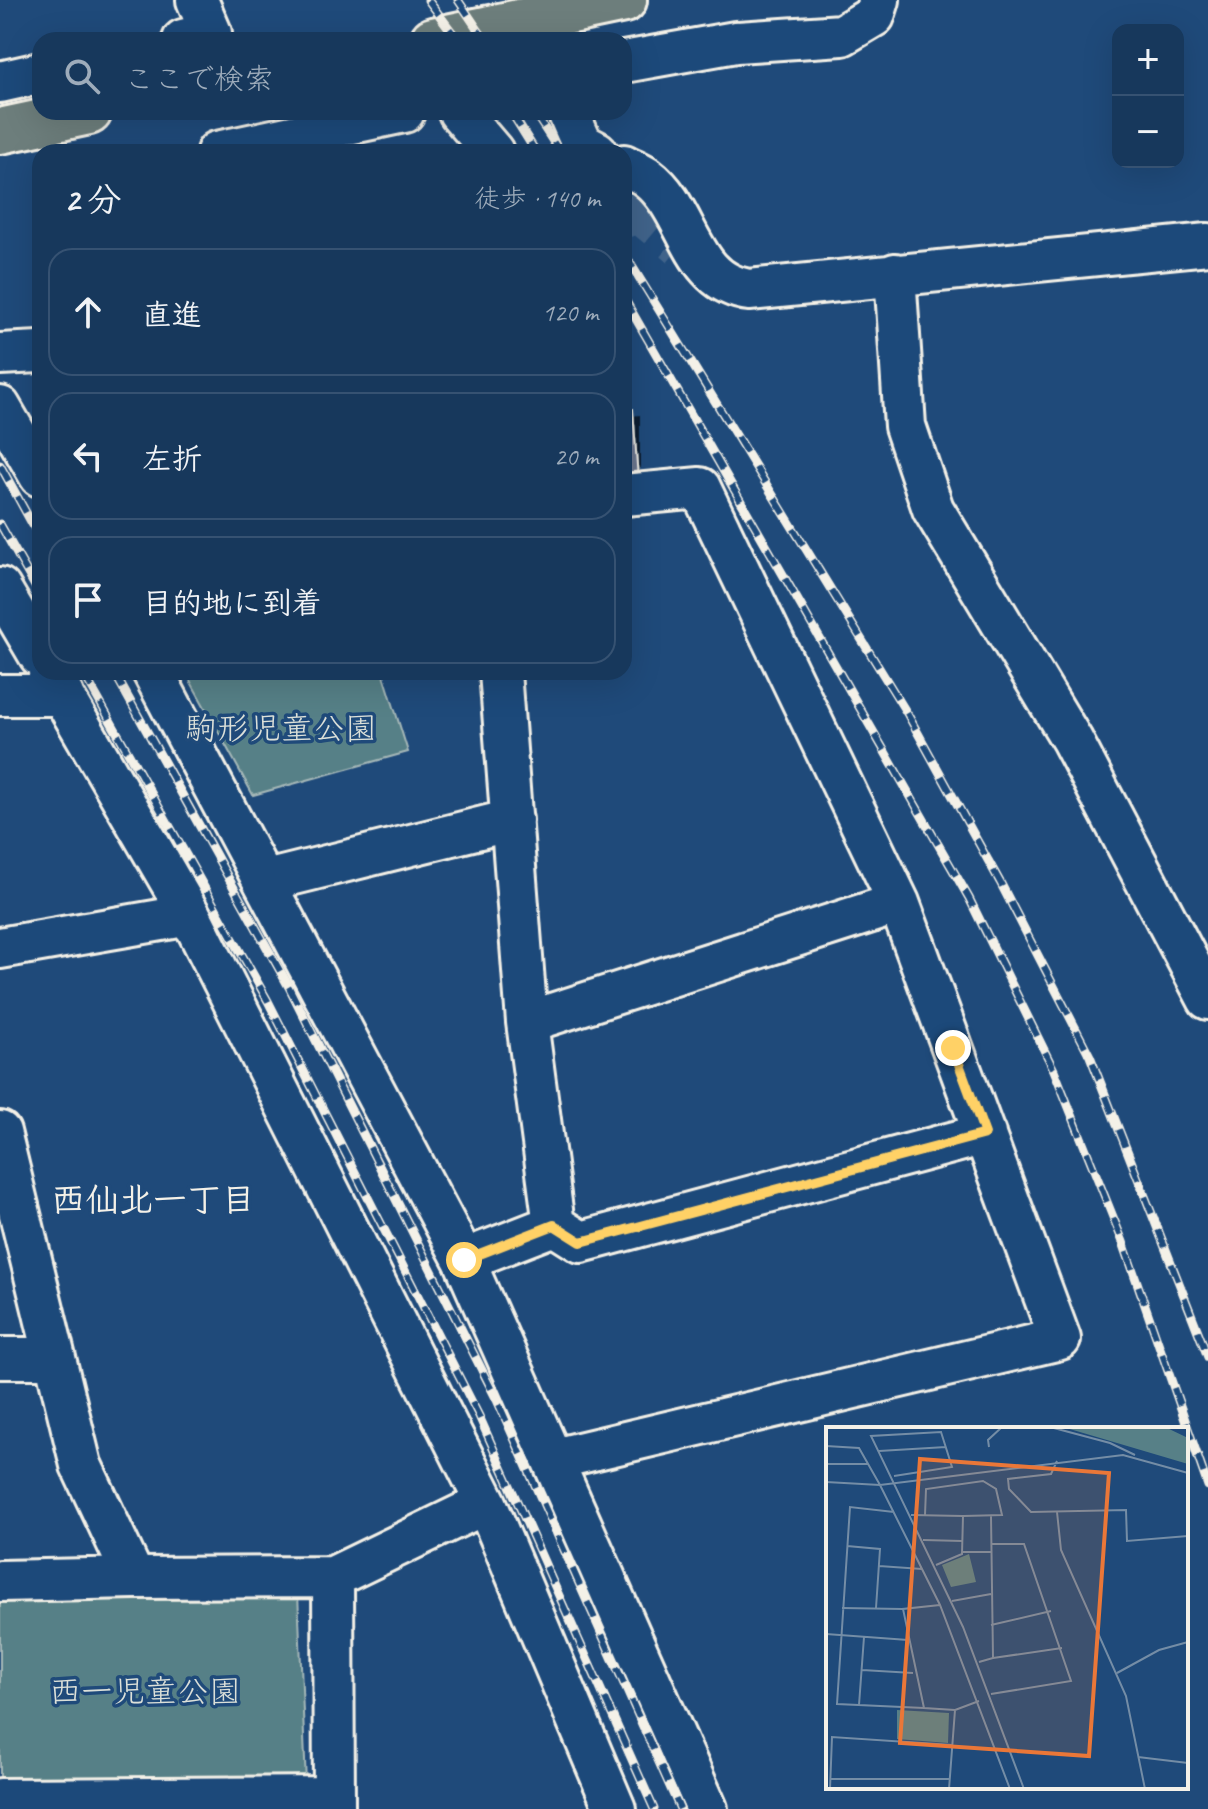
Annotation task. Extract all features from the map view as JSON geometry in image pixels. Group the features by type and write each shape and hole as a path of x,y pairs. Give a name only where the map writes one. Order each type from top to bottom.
{"main road":[{"path":"471,32 624,0"},
{"path":"0,131 52,120"}],"street":[{"path":"197,0 211,32"},
{"path":"632,61 736,42 842,35 874,16 879,0"},
{"path":"0,82 32,75"},
{"path":"254,144 367,120"},
{"path":"466,120 486,144"},
{"path":"572,120 582,144"},
{"path":"632,169 647,177 670,202 694,259 728,287 749,290 1208,244"},
{"path":"895,274 905,426 933,509 1072,740 1208,999"},
{"path":"0,354 32,352"},
{"path":"0,407 32,462"},
{"path":"554,1459 1060,1339 899,903 700,488 632,494"},
{"path":"0,588 32,642"},
{"path":"157,680 464,1260 707,1809"},
{"path":"501,680 527,1022 554,1225"},
{"path":"0,695 56,683 190,915 486,1503 615,1809"},
{"path":"266,881 512,820"},
{"path":"527,1022 899,903"},
{"path":"0,948 190,915"},
{"path":"554,1225 581,1242 985,1134"},
{"path":"2,1145 81,1465 134,1578"},
{"path":"464,1260 554,1225"},
{"path":"0,1358 55,1358"},
{"path":"0,1581 333,1577 486,1503"},
{"path":"0,1799 334,1803 333,1577"}],"green space":[{"name":"駒形児童公園","path":"190,680 386,680 408,752 253,795"},
{"name":"西一児童公園","path":"298,1593 306,1784 0,1787 0,1599"}],"building":[{"path":"632,409 638,479 632,479"}],"tunnel":[{"path":"632,215 639,213 680,247"}],"railway":[{"path":"428,0 452,32"},
{"path":"458,0 480,32"},
{"path":"516,120 531,144"},
{"path":"539,120 555,144"},
{"path":"632,266 908,715 1000,882 1090,1056 1208,1357"},
{"path":"632,312 969,898 1054,1070 1123,1242 1187,1427"},
{"path":"0,465 32,523"},
{"path":"0,524 32,581"},
{"path":"87,680 268,1001 479,1416 654,1809"},
{"path":"118,680 289,987 497,1400 680,1809"},
{"path":"1188,1429 1208,1486"}],"district":[{"name":"西仙北一丁目","path":"153,1199"}],"route":[{"path":"464,1260 554,1225 581,1242 985,1134 953,1048"}]}
